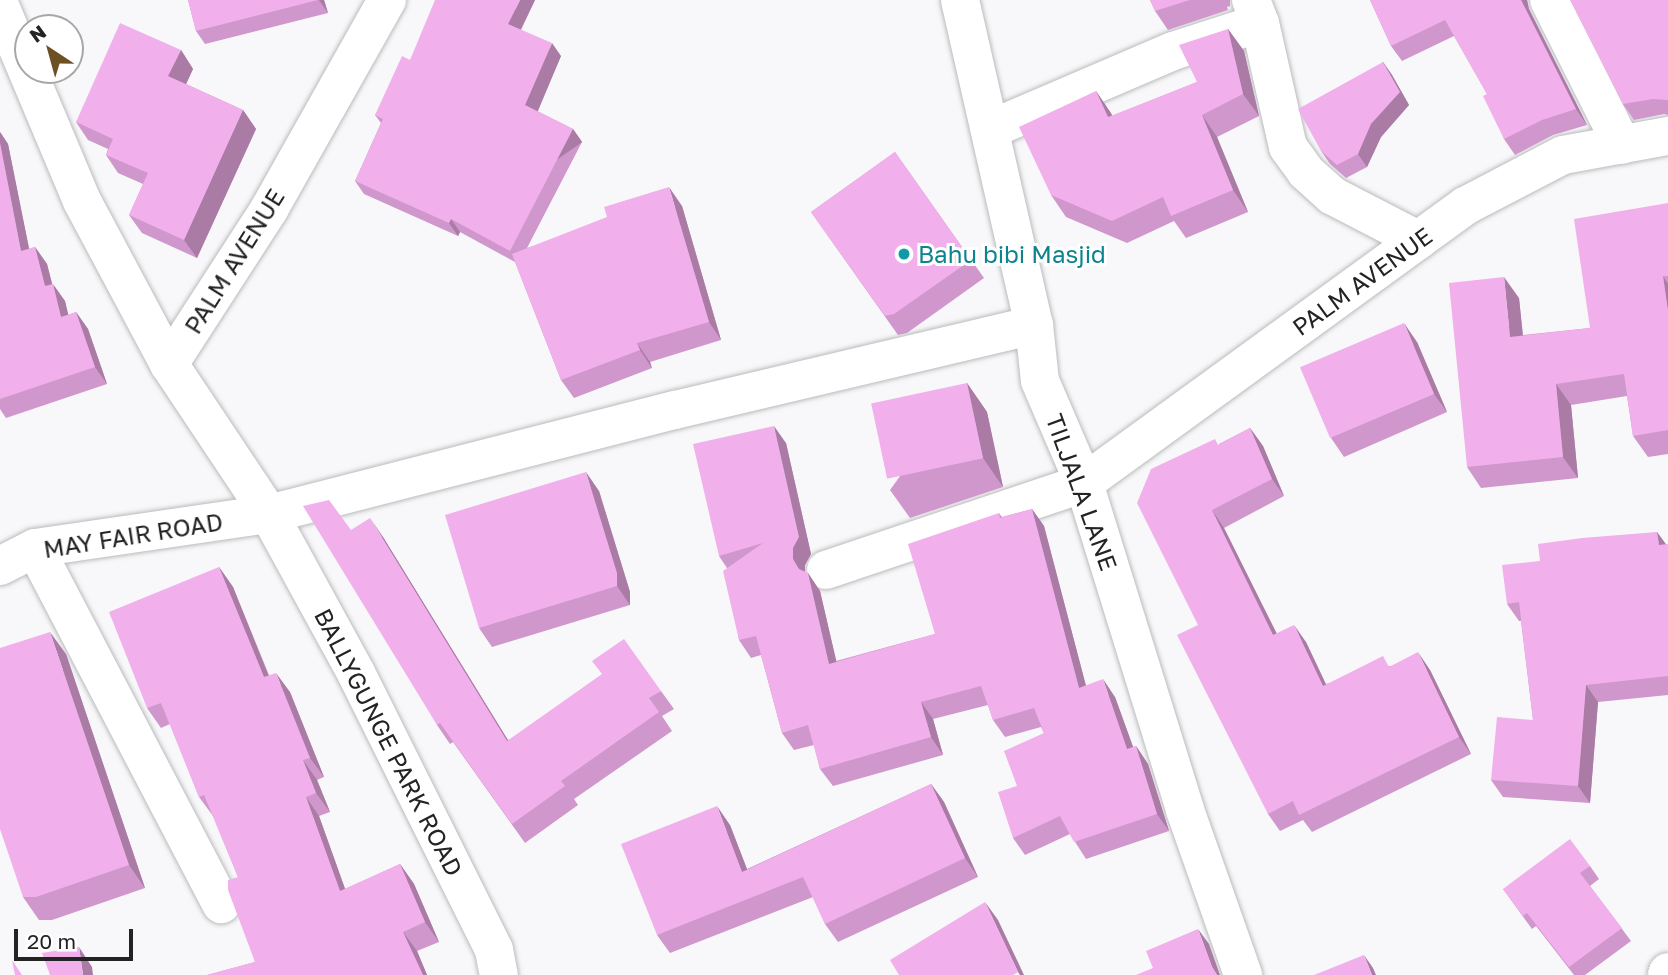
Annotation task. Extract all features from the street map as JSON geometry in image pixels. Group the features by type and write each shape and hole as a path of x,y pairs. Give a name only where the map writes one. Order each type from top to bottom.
{"street":[{"path":"24,0 0,6 82,201 169,364 269,514"},
{"name":"PALM AVENUE","path":"169,364 270,208 387,0"},
{"name":"TILJALA LANE","path":"960,0 1034,325 1040,382 1084,483 1185,810 1243,975"},
{"path":"1555,2 1622,145"},
{"path":"991,129 1173,51 1256,11 1288,146 1306,172 1333,197 1418,240"},
{"name":"PALM AVENUE","path":"826,570 1084,483 1465,206 1563,155 1668,136"},
{"name":"MAY FAIR ROAD","path":"0,566 35,548 269,514 675,410 1034,325"},
{"name":"BALLYGUNGE PARK ROAD","path":"269,514 356,673 488,938 499,975"},
{"path":"35,548 221,904"}],"building":[{"path":"188,0 318,0 196,31"},
{"path":"435,0 520,0 508,24 552,43 525,105 573,129 510,251 451,219 449,223 355,181 383,119 375,115 402,56 410,60"},
{"path":"1150,0 1190,0 1155,11"},
{"path":"1370,0 1521,0 1576,109 1542,120 1504,139 1483,96 1487,94 1445,20 1391,46"},
{"path":"1570,0 1668,0 1668,100 1653,99 1623,104"},
{"path":"120,23 181,50 168,76 243,110 184,240 129,215 148,173 106,155 113,139 76,122"},
{"path":"1228,29 1243,94 1202,115 1233,190 1171,216 1163,197 1112,221 1051,195 1019,127 1096,91 1108,117 1197,82 1179,45"},
{"path":"1383,62 1400,92 1371,124 1358,154 1337,165 1321,151 1298,109"},
{"path":"0,143 21,251 35,247 45,286 53,284 61,317 76,312 95,367 0,399"},
{"name":"Bahu bibi Masjid","path":"895,152 971,260 894,314 885,316 811,212"},
{"path":"669,187 709,322 637,343 640,350 561,380 512,254 607,217 604,207"},
{"path":"1668,203 1668,276 1663,276 1668,311 1668,430 1633,436 1624,374 1556,384 1563,457 1467,467 1449,283 1504,277 1510,337 1590,328 1574,219"},
{"path":"1404,323 1434,394 1330,438 1300,367"},
{"path":"967,383 983,458 887,479 871,403"},
{"path":"774,426 799,537 793,548 793,559 799,569 808,573 829,664 935,634 908,544 999,513 1000,518 1032,509 1079,688 1103,679 1127,749 1136,746 1157,814 1074,842 1060,816 1013,838 998,792 1017,786 1004,751 1044,733 1034,708 993,720 981,686 921,702 931,737 820,769 808,725 782,733 756,636 739,640 723,571 763,543 719,556 693,444"},
{"path":"1250,428 1272,479 1212,510 1273,635 1294,625 1323,686 1383,656 1389,667 1418,652 1459,737 1299,815 1293,801 1268,814 1177,635 1198,625 1137,503 1151,469 1215,439 1218,445"},
{"path":"586,472 617,573 617,586 479,628 445,515"},
{"path":"329,500 351,530 370,518 507,741 602,674 592,661 624,639 661,691 649,698 659,712 561,781 565,786 512,824 440,723 437,725 303,506"},
{"path":"1657,532 1659,545 1668,544 1668,676 1586,685 1578,786 1491,780 1497,717 1533,720 1519,602 1507,604 1502,565 1540,561 1538,544"},
{"path":"219,567 264,677 276,673 310,758 303,760 316,793 306,797 340,891 400,864 425,922 403,932 423,975 207,975 255,962 228,890 228,880 238,877 204,795 199,797 161,703 147,708 109,612"},
{"path":"50,632 129,865 36,897 23,897 0,829 0,648"},
{"path":"931,784 965,858 825,924 803,877 657,935 621,844 717,806 742,872"},
{"path":"1570,839 1590,866 1580,873 1622,928 1569,967 1527,913 1523,916 1503,889"},
{"path":"985,902 1018,972 1013,975 899,975 890,960"},
{"path":"1198,929 1217,975 1136,975 1153,968 1146,951"},
{"path":"79,947 83,975 50,975 42,953"},
{"path":"1364,955 1372,975 1314,975"},
{"path":"12,960 22,975 15,975"}],"place":[{"name":"Bahu bibi Masjid","path":"904,254"}]}
